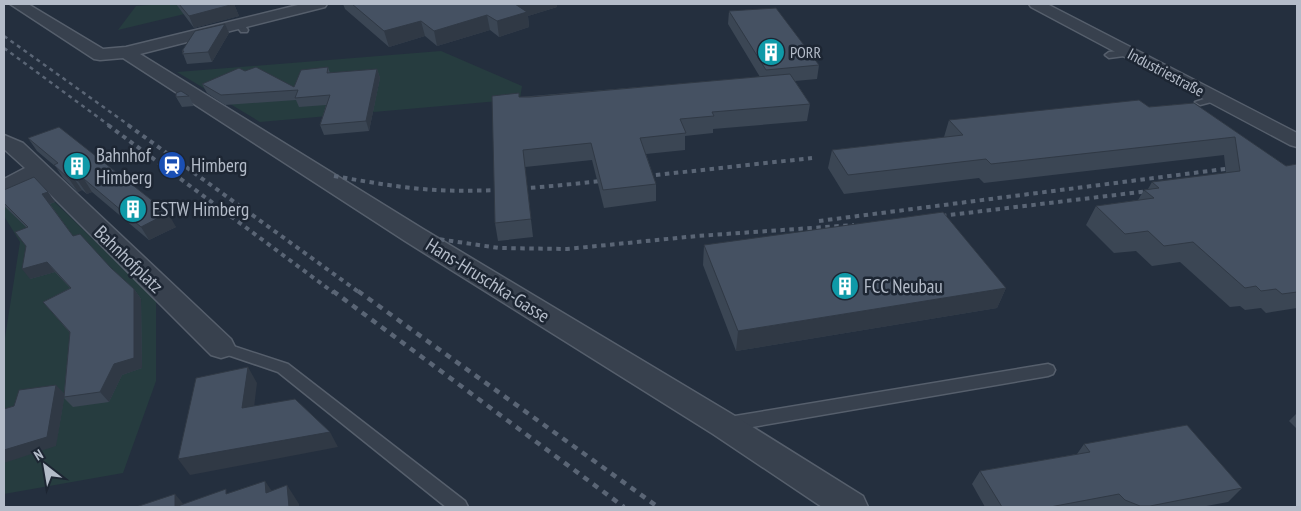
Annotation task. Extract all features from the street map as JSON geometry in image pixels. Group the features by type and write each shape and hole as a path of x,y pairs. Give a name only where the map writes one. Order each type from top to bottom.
{"street":[{"path":"18,4 100,55 242,27 300,12 320,4"},
{"name":"Industriestraße","path":"1036,4 1129,52 1208,100 1297,141"},
{"name":"Hans-Hruschka-Gasse","path":"123,49 414,235 724,425 851,507"},
{"name":"Bahnhofplatz","path":"4,141 16,147 221,347"},
{"path":"4,188 38,170"}],"lane":[{"path":"1109,55 1129,52"},
{"path":"221,347 282,368 459,507"},
{"path":"724,425 1048,370"}],"green space":[{"path":"226,4 118,30 136,6"},
{"path":"441,51 522,86 520,99 260,122 177,72"},
{"path":"35,183 156,300 156,381 123,473 4,494 4,344 20,242 4,216 4,196"}],"building":[{"path":"179,4 234,4 189,16"},
{"path":"352,4 515,4 527,12 497,21 487,15 434,31 421,21 384,31"},
{"path":"776,8 819,65 766,70 729,11"},
{"path":"225,24 208,52 182,54 195,31"},
{"path":"256,67 294,87 301,70 328,67 327,73 377,69 366,121 320,125 330,95 295,98 298,90 221,95 202,84 239,68 245,71"},
{"path":"790,74 810,104 712,112 714,116 680,119 686,133 640,138 656,184 603,190 591,143 523,150 531,219 495,223 492,96 519,93 519,97 530,97"},
{"path":"181,91 189,96 176,97 176,93"},
{"path":"1139,100 1149,107 1194,103 1286,166 1297,164 1297,292 1282,294 1276,289 1261,291 1256,286 1245,288 1193,242 1164,246 1148,231 1125,234 1096,206 1154,198 1144,190 1159,188 1152,182 1240,171 1235,137 991,164 986,159 848,175 832,150 963,135 949,120"},
{"path":"59,127 168,213 141,227 84,179 78,181 73,177 69,179 54,165 58,163 28,138"},
{"path":"34,177 48,192 42,194 73,236 80,234 111,268 134,289 134,358 114,364 100,392 64,397 70,332 43,302 71,288 47,262 22,269 26,246 15,232 28,227 4,203 4,190"},
{"name":"FCC Neubau","path":"943,212 1006,288 738,331 704,245"},
{"path":"248,367 242,408 295,399 330,432 178,459 196,378"},
{"path":"56,385 47,437 4,450 4,409 14,406 19,390"},
{"path":"1187,425 1242,488 1150,506 1140,506 1125,500 1119,494 1050,507 1002,507 980,471 1090,452 1084,444"},
{"path":"265,481 266,493 287,485 289,507 175,507 226,489 226,494"},
{"path":"175,494 175,507 136,507"}],"railway":[{"path":"4,36 130,126"},
{"path":"4,48 110,126"},
{"path":"108,125 334,293"},
{"path":"128,125 360,293"},
{"path":"638,177 812,158"},
{"path":"819,221 1240,167"},
{"path":"334,176 410,188 458,191 524,188 611,180"},
{"path":"933,217 1157,190"},
{"path":"431,238 499,248 567,249 697,236 854,225"},
{"path":"333,291 624,507"},
{"path":"358,291 658,507"}],"place":[{"name":"PORR","path":"771,52"},
{"name":"Himberg","path":"172,165"},
{"name":"Bahnhof Himberg","path":"77,166"},
{"name":"ESTW Himberg","path":"133,209"},
{"name":"FCC Neubau","path":"845,286"}]}
